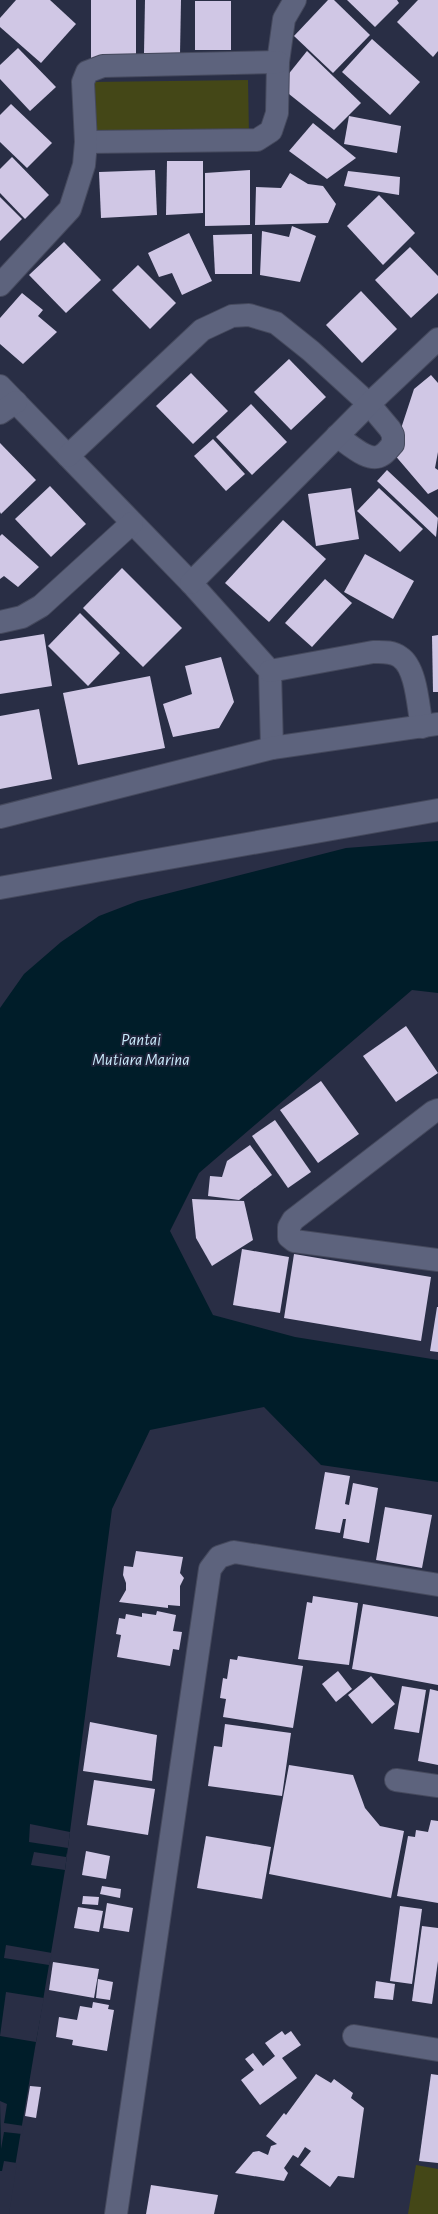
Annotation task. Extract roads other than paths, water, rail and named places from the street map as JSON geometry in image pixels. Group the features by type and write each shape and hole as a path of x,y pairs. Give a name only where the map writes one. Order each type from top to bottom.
{"street":[{"path":"86,142 257,140 271,131 276,121 278,62 284,20 295,0"},
{"path":"0,285 70,209 84,165 86,142 83,82 87,72 103,66 278,62"},
{"path":"68,456 202,330 232,316 249,315 276,323 311,351 369,404 393,435 393,444 382,455 374,458 365,455 337,436"},
{"path":"191,583 369,404 438,339"},
{"path":"0,386 8,407 68,456 132,524 191,583 270,670 272,748"},
{"path":"0,622 22,617 41,606 132,524"},
{"path":"0,817 272,748 430,726 408,664 400,656 389,652 373,652 270,670"},
{"path":"0,888 438,810"},
{"path":"438,1110 433,1112 293,1220 289,1227 289,1236 294,1241 438,1260"},
{"path":"116,2214 210,1569 219,1557 234,1552 438,1585"},
{"path":"396,1780 438,1786"},
{"path":"354,2036 438,2050"}],"water":[{"name":"Pantai Mutiara Marina","path":"438,841 438,993 412,990 199,1173 170,1231 213,1315 295,1337 438,1360 438,1482 321,1465 264,1407 150,1430 112,1509 65,1870 7,2214 0,2214 0,1008 24,974 61,942 99,916 138,901 346,848"}]}
